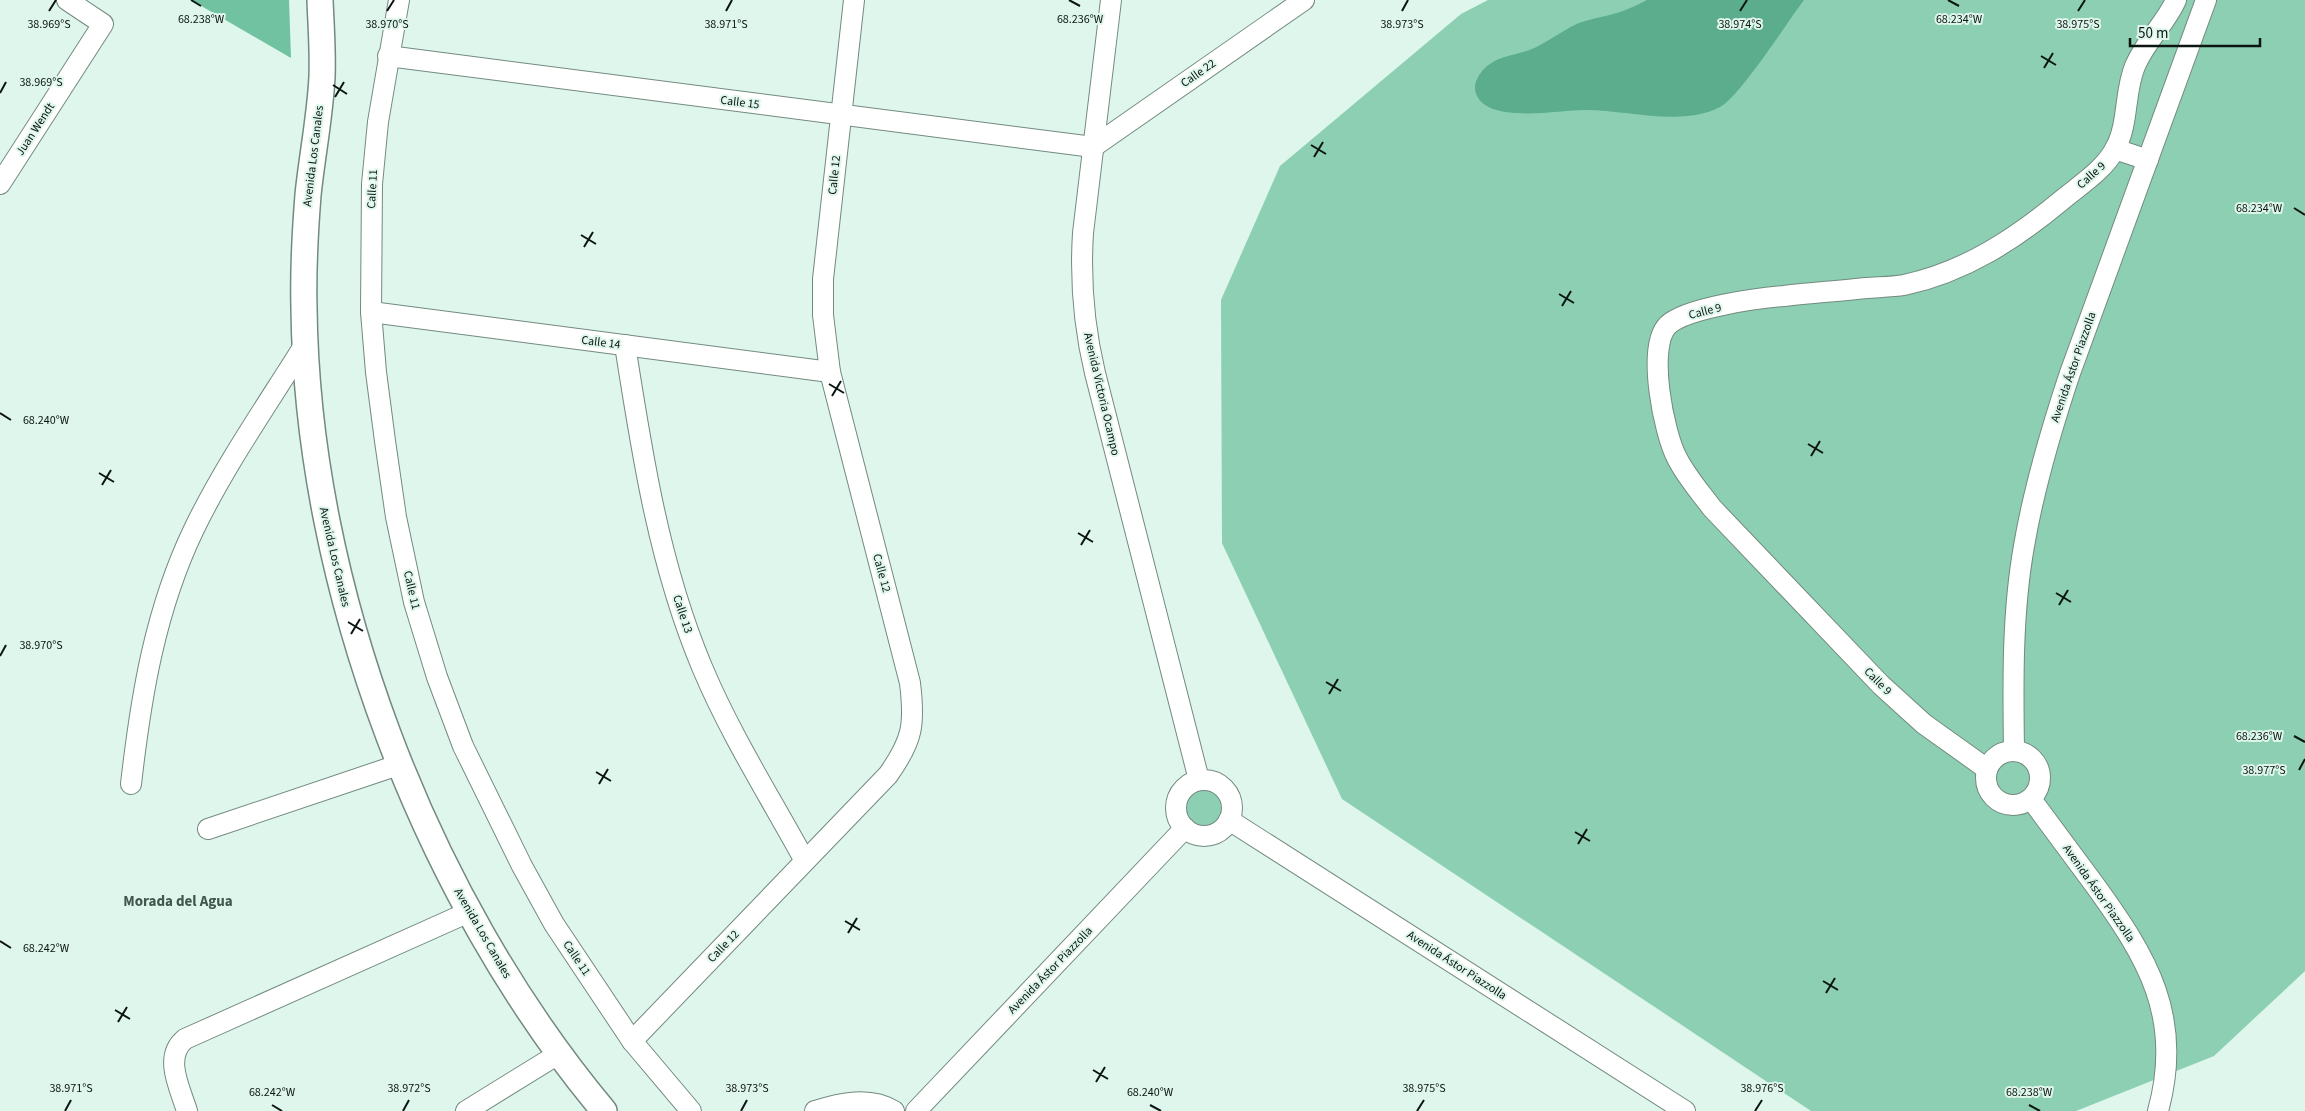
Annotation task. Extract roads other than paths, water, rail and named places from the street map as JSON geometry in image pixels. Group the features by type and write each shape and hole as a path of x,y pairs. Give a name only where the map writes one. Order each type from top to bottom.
{"main road":[{"name":"Avenida Los Canales","path":"320,0 322,76 304,243 305,344 313,440 324,508 338,573 351,623 401,764 424,821 469,912 529,1010 604,1111"}],"street":[{"name":"Juan Wendt","path":"0,184 103,24 66,0"},
{"name":"Calle 11","path":"398,0 378,122 372,184 371,312 376,372 396,517 414,602 436,677 463,746 522,866 554,924 632,1041 691,1111"},
{"name":"Calle 12","path":"632,1041 888,775 902,755 911,733 913,708 905,660 830,372 823,315 823,279 854,0"},
{"name":"Avenida Victoria Ocampo","path":"1111,0 1093,147 1081,271 1088,342 1199,780"},
{"name":"Calle 22","path":"1093,147 1304,0"},
{"path":"2176,1 2204,5"},
{"name":"Calle 9","path":"1987,769 1924,724 1881,685 1712,508 1676,458 1667,430 1658,373 1657,353 1660,338 1667,326 1682,316 1754,299 1902,285 1934,277 1996,249 2030,226 2105,163 2115,149 2122,132 2128,89 2134,67 2144,47 2176,1"},
{"name":"Avenida Ástor Piazzolla","path":"2014,751 2014,660 2017,604 2024,547 2050,434 2204,5"},
{"name":"Calle 15","path":"388,56 840,116 1093,147"},
{"path":"2115,149 2148,160"},
{"name":"Calle 14","path":"371,312 830,372"},
{"path":"131,784 138,718 148,662 168,590 181,557 209,499 305,344"},
{"name":"Calle 13","path":"625,345 643,462 659,532 678,599 701,667 725,716 805,860"},
{"path":"2014,751 2030,756 2040,771 2039,788 2031,799 2018,806 1999,803 1987,788 1985,779 1987,769 1998,755 2014,751"},
{"path":"208,829 401,764"},
{"path":"1199,780 1216,782 1228,794 1232,811 1229,820 1224,827 1210,835 1201,836 1185,828 1180,822 1176,805 1184,789 1199,780"},
{"name":"Avenida Ástor Piazzolla","path":"2031,799 2124,926 2153,979 2162,1010 2167,1039 2166,1069 2158,1111"},
{"name":"Avenida Ástor Piazzolla","path":"1229,820 1685,1111"},
{"name":"Avenida Ástor Piazzolla","path":"916,1111 1185,828"},
{"path":"188,1111 173,1061 179,1044 186,1038 469,912"},
{"path":"466,1111 560,1053"},
{"path":"815,1111 838,1104 857,1102 875,1103 894,1111"}],"district":[{"name":"Morada del Agua","path":"178,901"}]}
